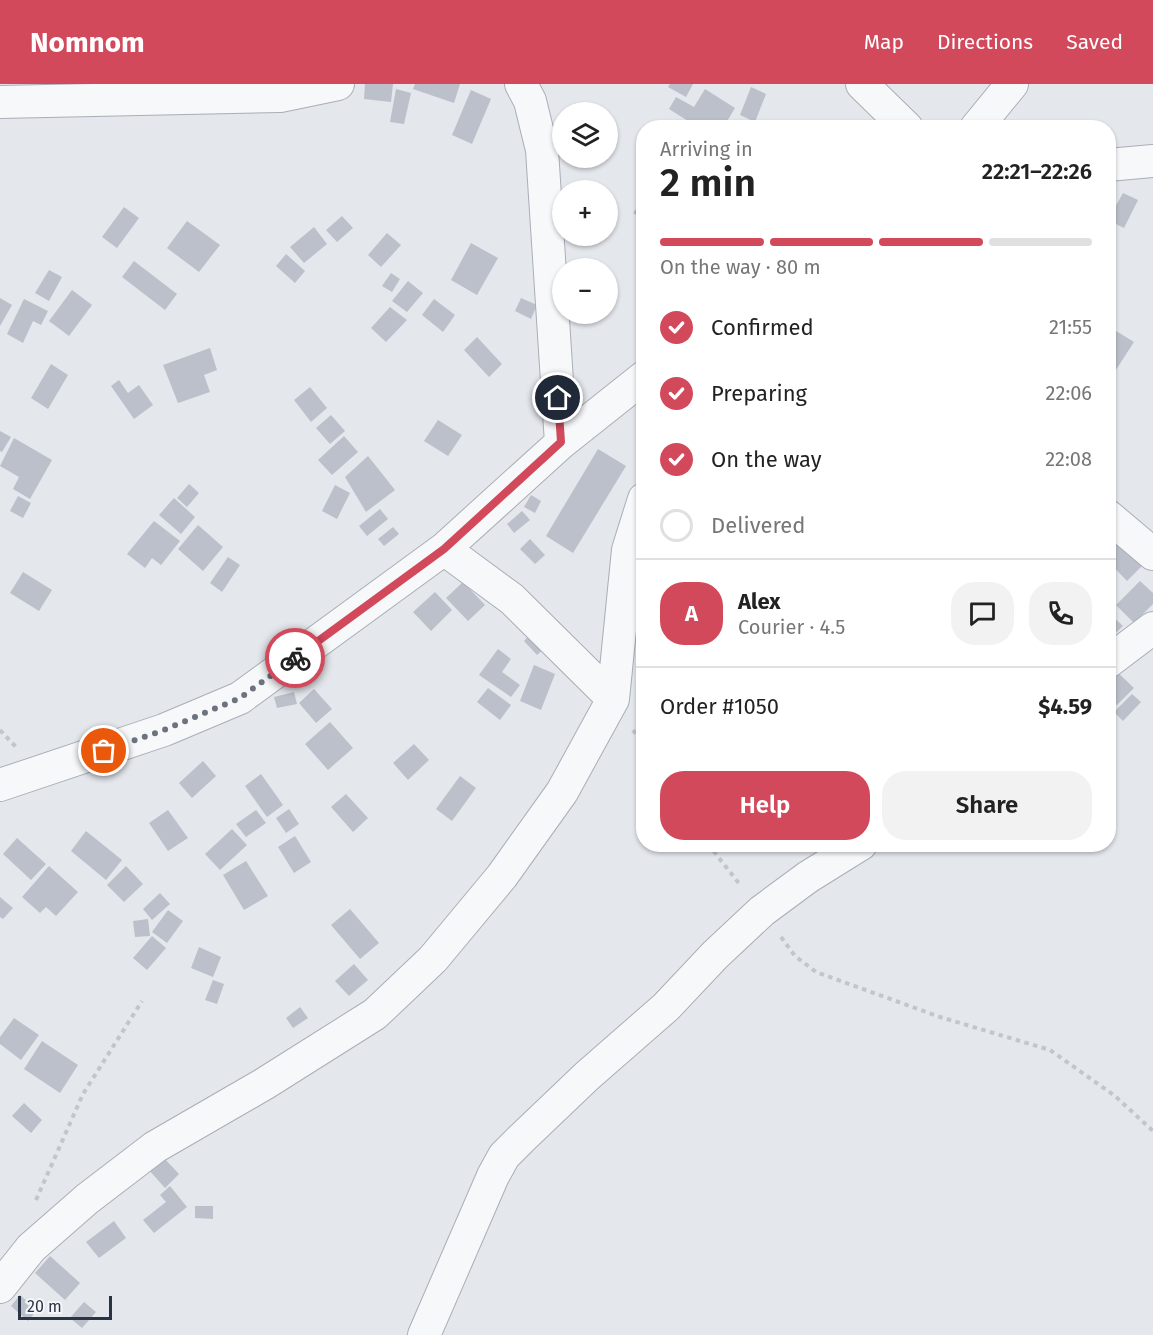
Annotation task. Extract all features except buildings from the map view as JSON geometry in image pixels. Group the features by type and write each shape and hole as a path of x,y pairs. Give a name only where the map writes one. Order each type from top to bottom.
{"street":[{"path":"0,102 280,96 338,84"},
{"path":"521,84 530,101 542,150 561,442"},
{"path":"862,84 899,120"},
{"path":"983,120 1012,84"},
{"path":"1116,164 1153,161"},
{"path":"0,785 164,730 240,698 444,549 561,442 636,383"},
{"path":"1116,523 1153,554"},
{"path":"0,1287 31,1248 87,1199 155,1147 264,1084 375,1014 433,959 502,876 562,792 613,699 628,550 636,524"},
{"path":"444,549 512,599 613,699"},
{"path":"1116,656 1153,628"},
{"path":"424,1335 493,1176 504,1156 587,1076 666,1007 715,955 762,911 849,852"}],"path":[{"path":"714,852 795,956 816,972 940,1017 1050,1050 1115,1096 1153,1131"},
{"path":"32,1209 83,1094 142,1001"}],"way so far":[{"path":"104,751 164,730 240,698 295,658"}],"route":[{"path":"295,658 444,549 561,442 558,398"}]}
